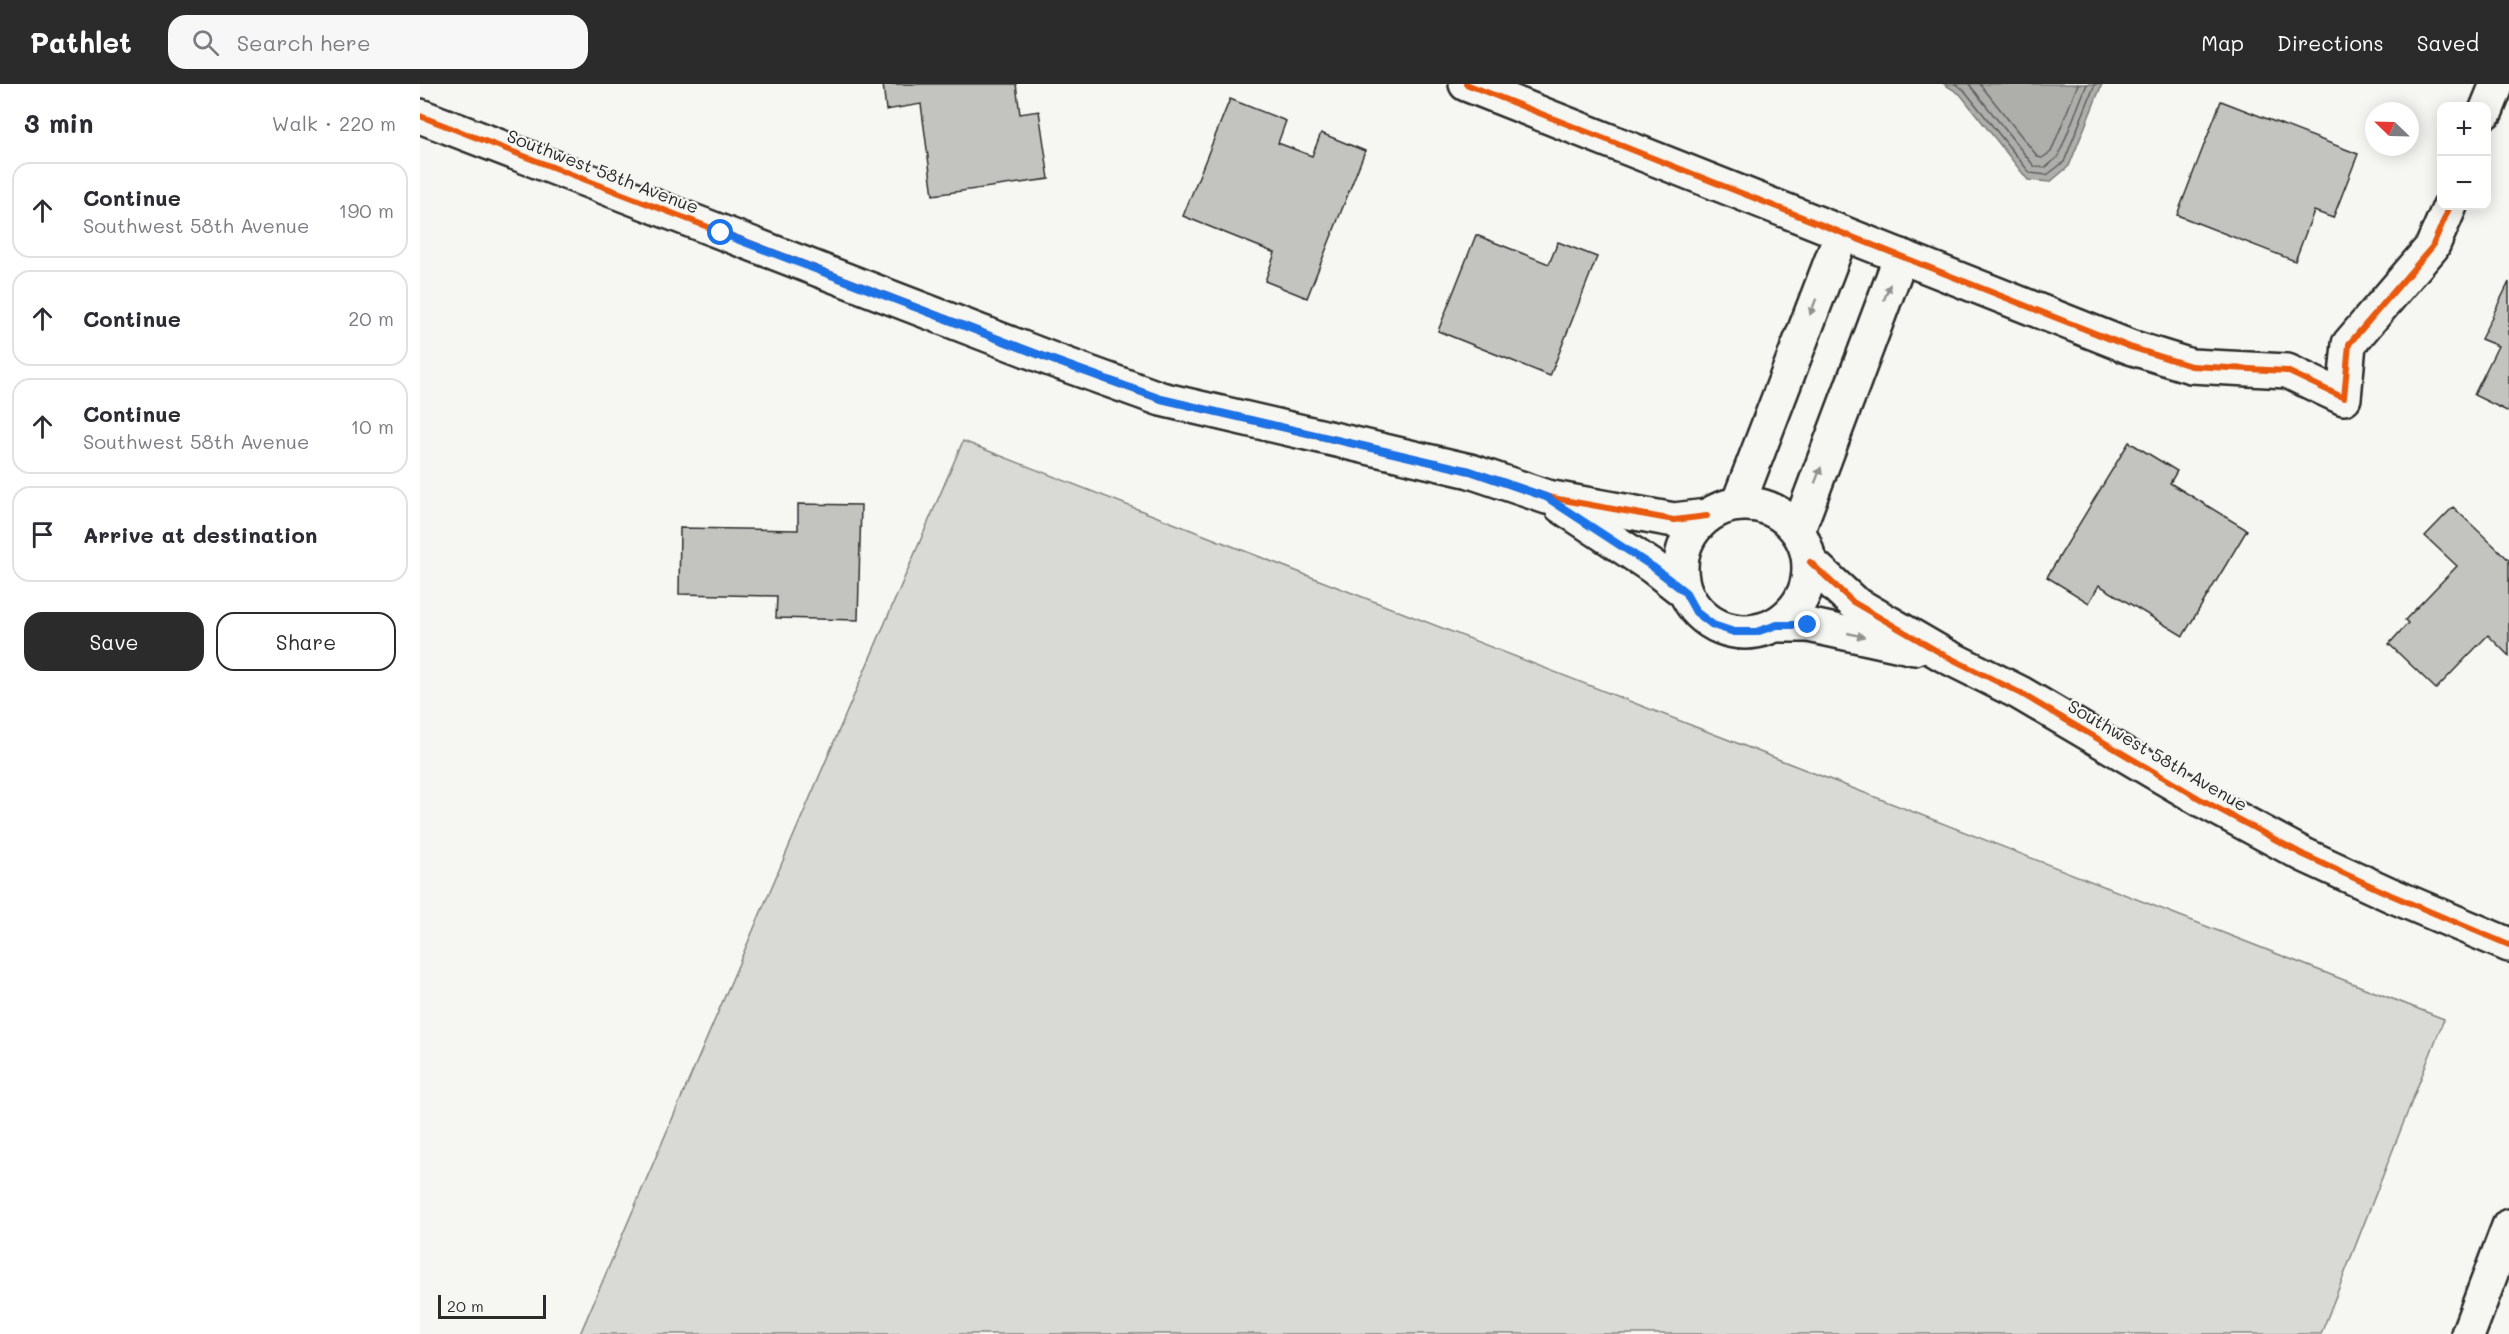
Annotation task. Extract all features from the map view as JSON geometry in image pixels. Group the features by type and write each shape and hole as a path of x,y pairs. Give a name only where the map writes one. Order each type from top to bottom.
{"street":[{"path":"1466,84 2130,347 2191,366 2287,371 2344,398 2349,344 2432,247 2448,210"},
{"path":"2490,102 2497,84"},
{"name":"Southwest 58th Avenue","path":"420,116 1053,360 1161,399 1470,471 1546,497 1674,520 1707,516"},
{"path":"1738,504 1842,232"},
{"path":"1798,530 1900,256"},
{"name":"Southwest 58th Avenue","path":"1546,497 1644,561 1685,592"},
{"path":"1738,504 1755,504 1771,508 1786,518 1798,530 1806,546 1810,562 1807,587 1796,609 1777,625 1756,632 1734,632 1713,625 1696,612 1685,592 1680,565 1688,538 1707,516 1722,508 1738,504"},
{"name":"Southwest 58th Avenue","path":"1810,562 1853,602 1944,655 2020,693 2202,800 2304,855 2509,945"},
{"name":"Southwest 58th Avenue","path":"1777,625 1808,625 1944,655"},
{"path":"2468,1334 2509,1226"}],"shaded area":[{"path":"963,441 2444,1019 2321,1334 580,1334"}],"water":[{"path":"1944,84 2102,84 2069,166 2050,182 2028,180 1960,94"}],"building":[{"path":"883,84 1016,84 1020,114 1039,111 1049,179 933,195 921,104 886,110"},
{"path":"1230,99 1286,121 1278,143 1312,156 1321,133 1365,151 1307,298 1265,281 1275,253 1183,216"},
{"path":"2221,101 2358,154 2333,218 2314,211 2295,261 2177,215"},
{"path":"1476,235 1549,264 1558,242 1597,257 1550,376 1438,331"},
{"path":"2509,282 2509,412 2474,395 2498,346 2481,339"},
{"path":"2129,442 2177,471 2170,483 2247,530 2183,636 2099,585 2089,603 2047,577"},
{"path":"798,504 861,505 858,620 776,618 777,596 679,594 680,528 798,530"},
{"path":"2453,507 2509,560 2509,656 2488,635 2436,689 2389,644 2408,623 2405,620 2457,566 2425,536"}],"cycle path":[{"path":"1466,84 2130,347 2191,366 2287,371 2344,398 2349,344 2432,247 2448,210"},
{"path":"420,116 1053,360 1161,399 1470,471 1547,497 1674,520 1707,516"},
{"path":"1810,562 1853,602 1944,655 2020,693 2202,800 2304,855 2509,945"}],"route":[{"path":"721,233 1161,399 1470,471 1546,497 1653,567 1685,592 1696,612 1713,625 1734,632 1756,632 1777,625 1808,625"}]}
